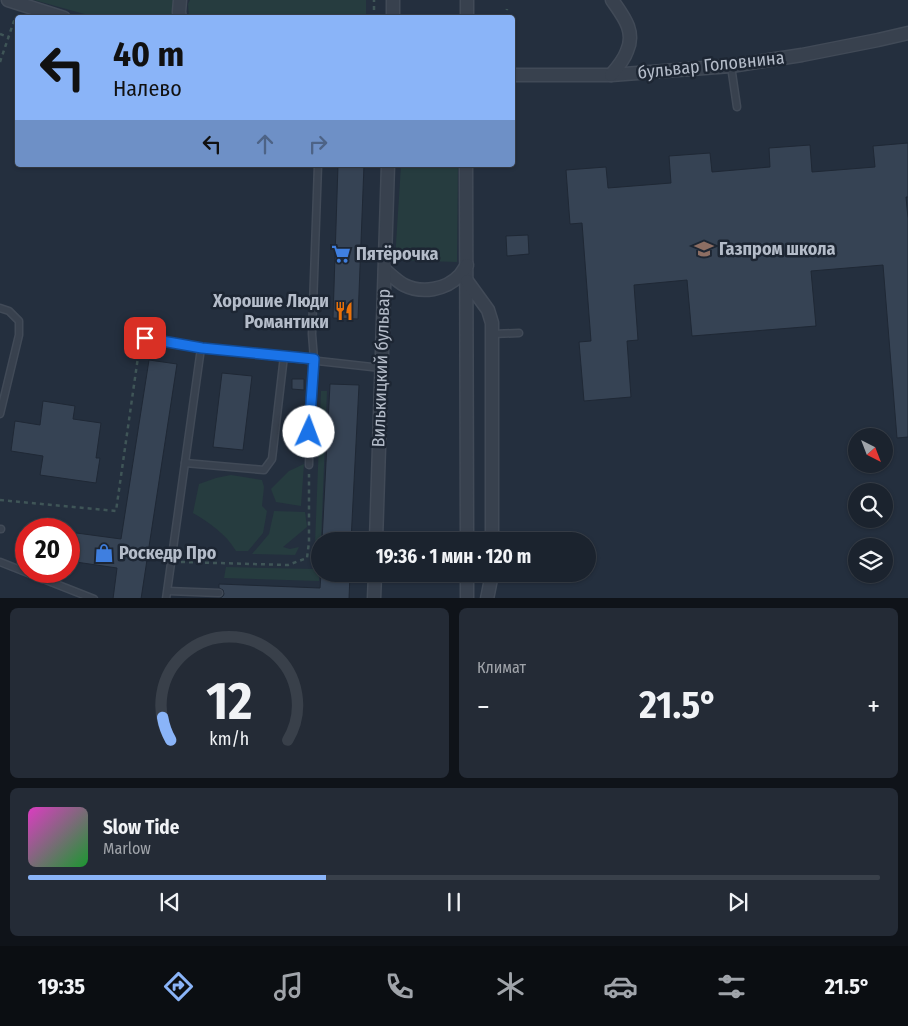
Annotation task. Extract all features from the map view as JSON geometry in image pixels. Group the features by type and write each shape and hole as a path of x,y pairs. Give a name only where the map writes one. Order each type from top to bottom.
{"street":[{"path":"8,0 55,15"},
{"path":"180,0 180,15"},
{"path":"393,0 393,15"},
{"path":"467,0 467,15"},
{"path":"612,0 629,27 630,41 627,52 612,75"},
{"name":"бульвар Головнина","path":"515,75 612,75 731,66 812,53 908,33"},
{"name":"Вилькицкий бульвар","path":"376,532 388,167"},
{"path":"466,167 467,532"},
{"path":"384,270 405,285 416,289 428,290 440,288 451,283 466,266"},
{"path":"467,281 488,310 492,323 492,532"},
{"path":"374,598 375,582"},
{"path":"467,582 467,598"},
{"path":"487,598 491,582"}],"lane":[{"path":"731,66 737,107"},
{"path":"309,465 314,359 312,334 318,167"},
{"path":"0,308 9,311 19,321 19,335 0,414"},
{"path":"493,334 519,334"},
{"path":"139,348 145,338 202,348 314,359 381,368"},
{"path":"166,598 202,348"},
{"path":"185,463 264,470 272,459 284,356"},
{"path":"0,562 94,598"},
{"path":"168,591 219,593"}],"path":[{"path":"374,0 374,15"},
{"path":"506,15 507,9"},
{"path":"0,62 15,18"},
{"path":"0,34 8,37"},
{"path":"0,500 116,511 139,348"},
{"path":"172,562 288,565 307,558 309,542 309,465"}],"green space":[{"path":"34,0 175,0 174,15 88,15"},
{"path":"190,0 366,0 366,15 189,15 188,4"},
{"path":"401,167 458,167 457,262 395,260"},
{"path":"321,391 327,391 321,532 315,532"},
{"path":"300,426 306,432 304,457 301,458 293,436 294,431"},
{"path":"304,464 301,506 276,502 271,489 289,471"},
{"path":"231,475 262,480 264,487 262,506 267,511 263,533 248,551 236,551 217,529 193,513 199,484"},
{"path":"274,511 305,512 307,527 283,547 290,549 299,547 295,555 252,554 269,534"},
{"path":"226,567 311,569 311,581 224,578"}],"building":[{"path":"908,143 908,197 906,197 908,218 908,437 897,438 883,265 811,271 816,326 692,336 687,280 634,285 638,340 627,341 631,397 584,401 579,342 591,341 582,223 570,224 566,170 606,167 608,188 671,183 669,156 710,153 712,172 770,167 769,148 810,145 812,172 875,167 873,146"},
{"path":"338,167 364,167 358,319 333,318"},
{"path":"528,235 529,254 507,256 506,236"},
{"path":"149,360 177,364 141,598 113,598 117,568 80,563 80,533 121,539"},
{"path":"222,373 252,376 243,450 213,447"},
{"path":"292,379 304,379 304,390 292,389"},
{"path":"330,384 359,385 351,532 322,532"},
{"path":"43,401 75,406 73,419 101,423 96,458 100,458 96,483 40,475 43,456 11,451 15,421 40,425"},
{"path":"320,582 350,582 349,598 220,598 224,594 223,590 219,588 219,584 320,588"}],"place":[{"name":"Газпром школа","path":"704,249"},
{"name":"Пятёрочка","path":"341,254"},
{"name":"Хорошие Люди Романтики","path":"344,311"},
{"name":"Роскедр Про","path":"104,553"}],"route":[{"path":"145,338 202,348 314,359 309,432"}]}
